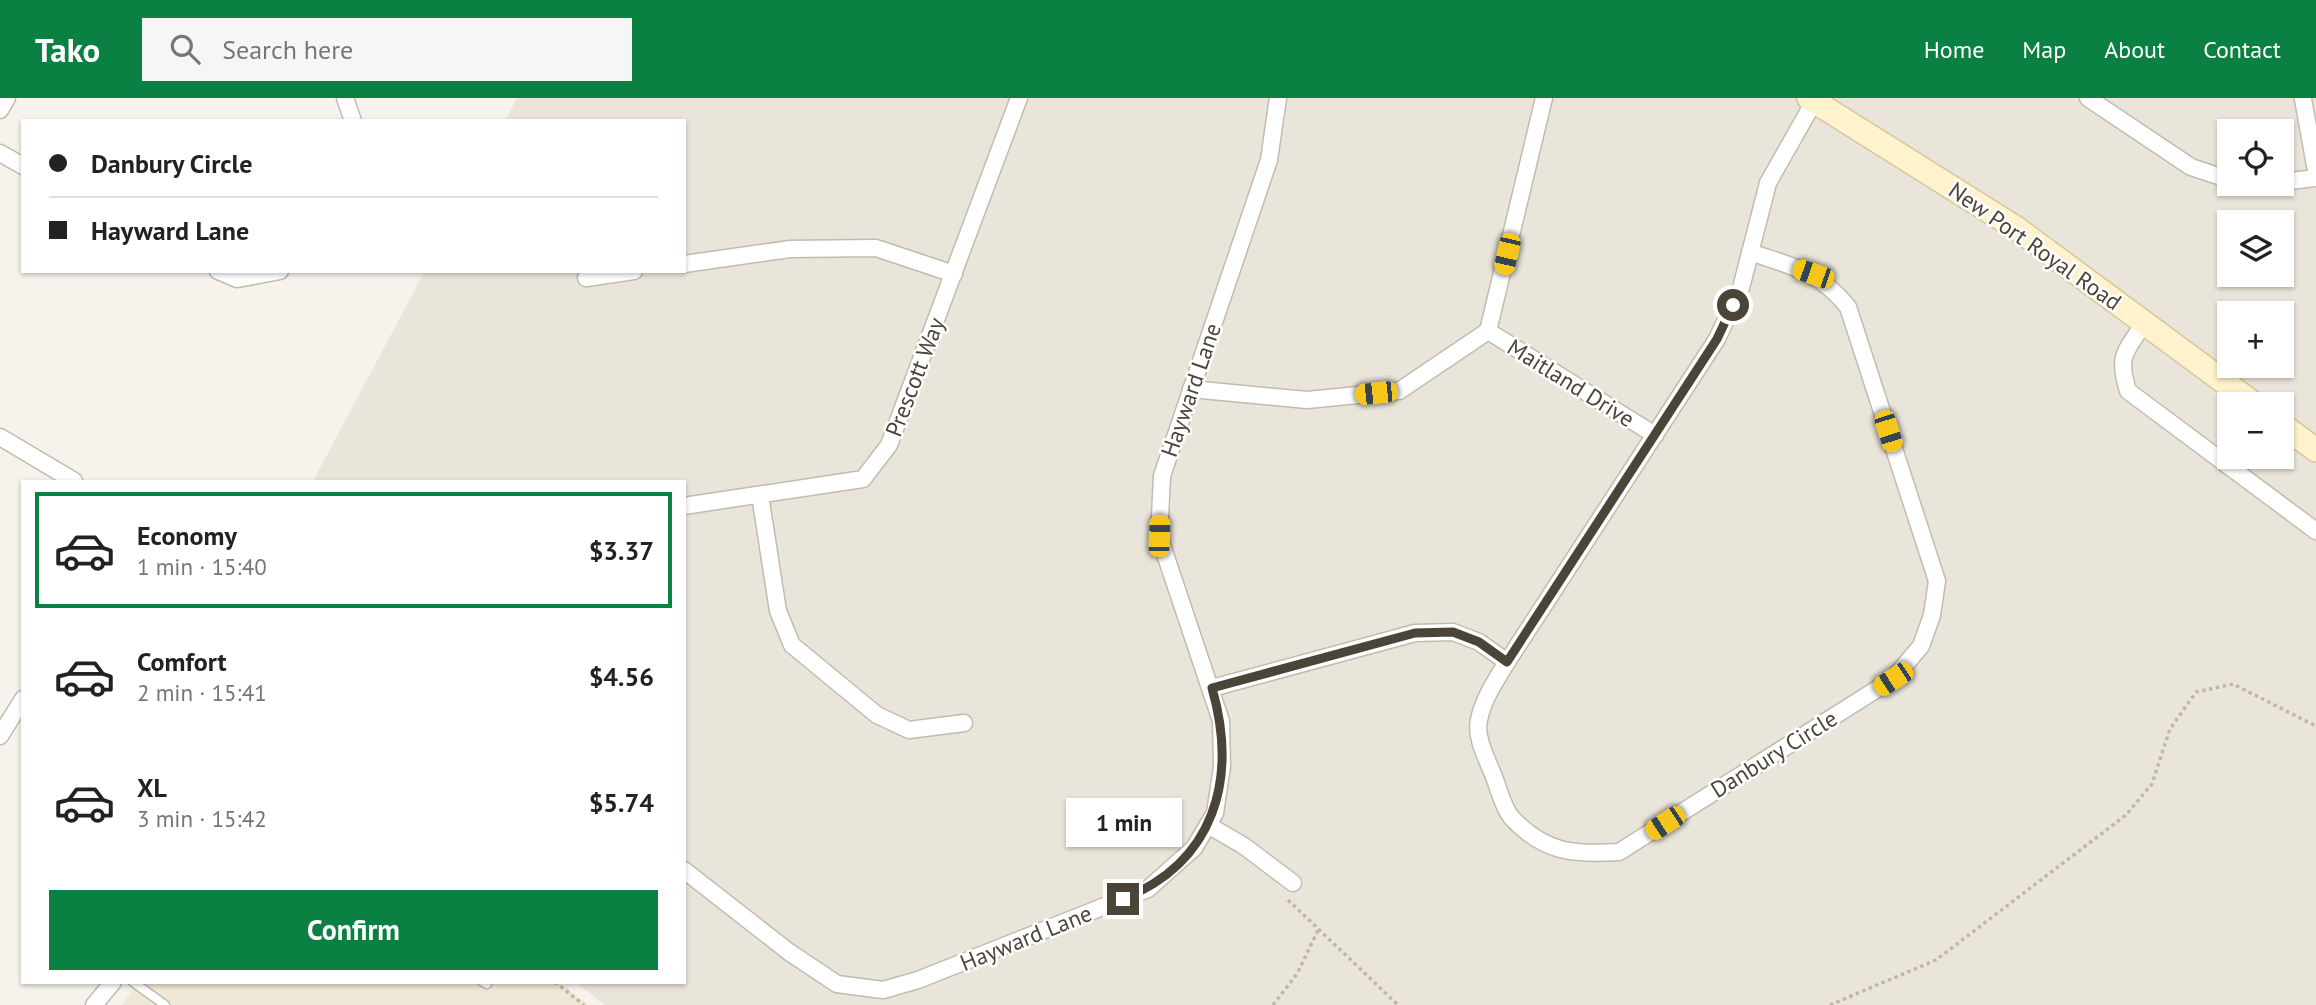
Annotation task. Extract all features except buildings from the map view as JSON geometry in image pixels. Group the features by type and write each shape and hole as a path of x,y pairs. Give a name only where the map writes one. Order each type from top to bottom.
{"street":[{"path":"0,110 7,98"},
{"path":"345,98 353,119"},
{"name":"Prescott Way","path":"686,506 863,480 890,444 1018,98"},
{"name":"Hayward Lane","path":"686,872 789,952 837,984 883,990 918,980 1148,889 1194,848 1214,813 1222,767 1222,721 1159,536 1162,476 1269,160 1278,98"},
{"path":"1191,389 1307,400 1399,391 1488,331 1544,98"},
{"path":"2088,98 2191,167 2217,176"},
{"path":"2303,98 2316,171"},
{"name":"Danbury Circle","path":"1750,252 1813,274 1832,287 1848,307 1937,581 1932,615 1921,646 1893,679 1619,852 1584,855 1560,852 1510,815 1483,750 1478,723 1488,695 1507,662 1717,339 1741,288 1750,252 1768,183 1813,99"},
{"name":"New Port Royal Road","path":"1813,99 2016,228 2238,392"},
{"path":"0,153 21,165"},
{"path":"2294,181 2316,178"},
{"path":"686,264 790,249 876,248 954,274"},
{"path":"223,273 237,279 269,273"},
{"path":"586,278 620,273"},
{"path":"2144,323 2120,366 2127,391 2316,531"},
{"name":"Maitland Drive","path":"1488,331 1655,435"},
{"path":"2294,434 2316,450"},
{"path":"0,437 72,480"},
{"path":"760,495 778,611 792,645 877,715 909,730 964,723"},
{"path":"1212,688 1415,633 1453,632 1479,642 1507,662"},
{"path":"0,736 21,702"},
{"path":"1208,825 1244,846 1288,889"},
{"path":"99,1003 112,984"}],"lane":[{"path":"136,984 165,1005"}],"path":[{"path":"1830,1005 1936,960 2126,815 2152,784 2170,729 2196,692 2232,684 2316,726"},
{"path":"1288,889 1319,928 1398,1005"},
{"path":"1273,1005 1297,974 1319,928"},
{"path":"558,984 584,1005"}],"shaded area":[{"path":"517,98 2316,98 2316,1005 605,1005 578,984 686,984 686,480 314,480 424,273 686,273 686,119 506,119"},
{"path":"137,984 561,984 588,1005 121,1005"}],"route":[{"path":"1123,899 1148,889 1194,848 1214,813 1222,767 1222,721 1212,688 1415,633 1453,632 1479,642 1507,662 1717,339 1733,305"}]}
